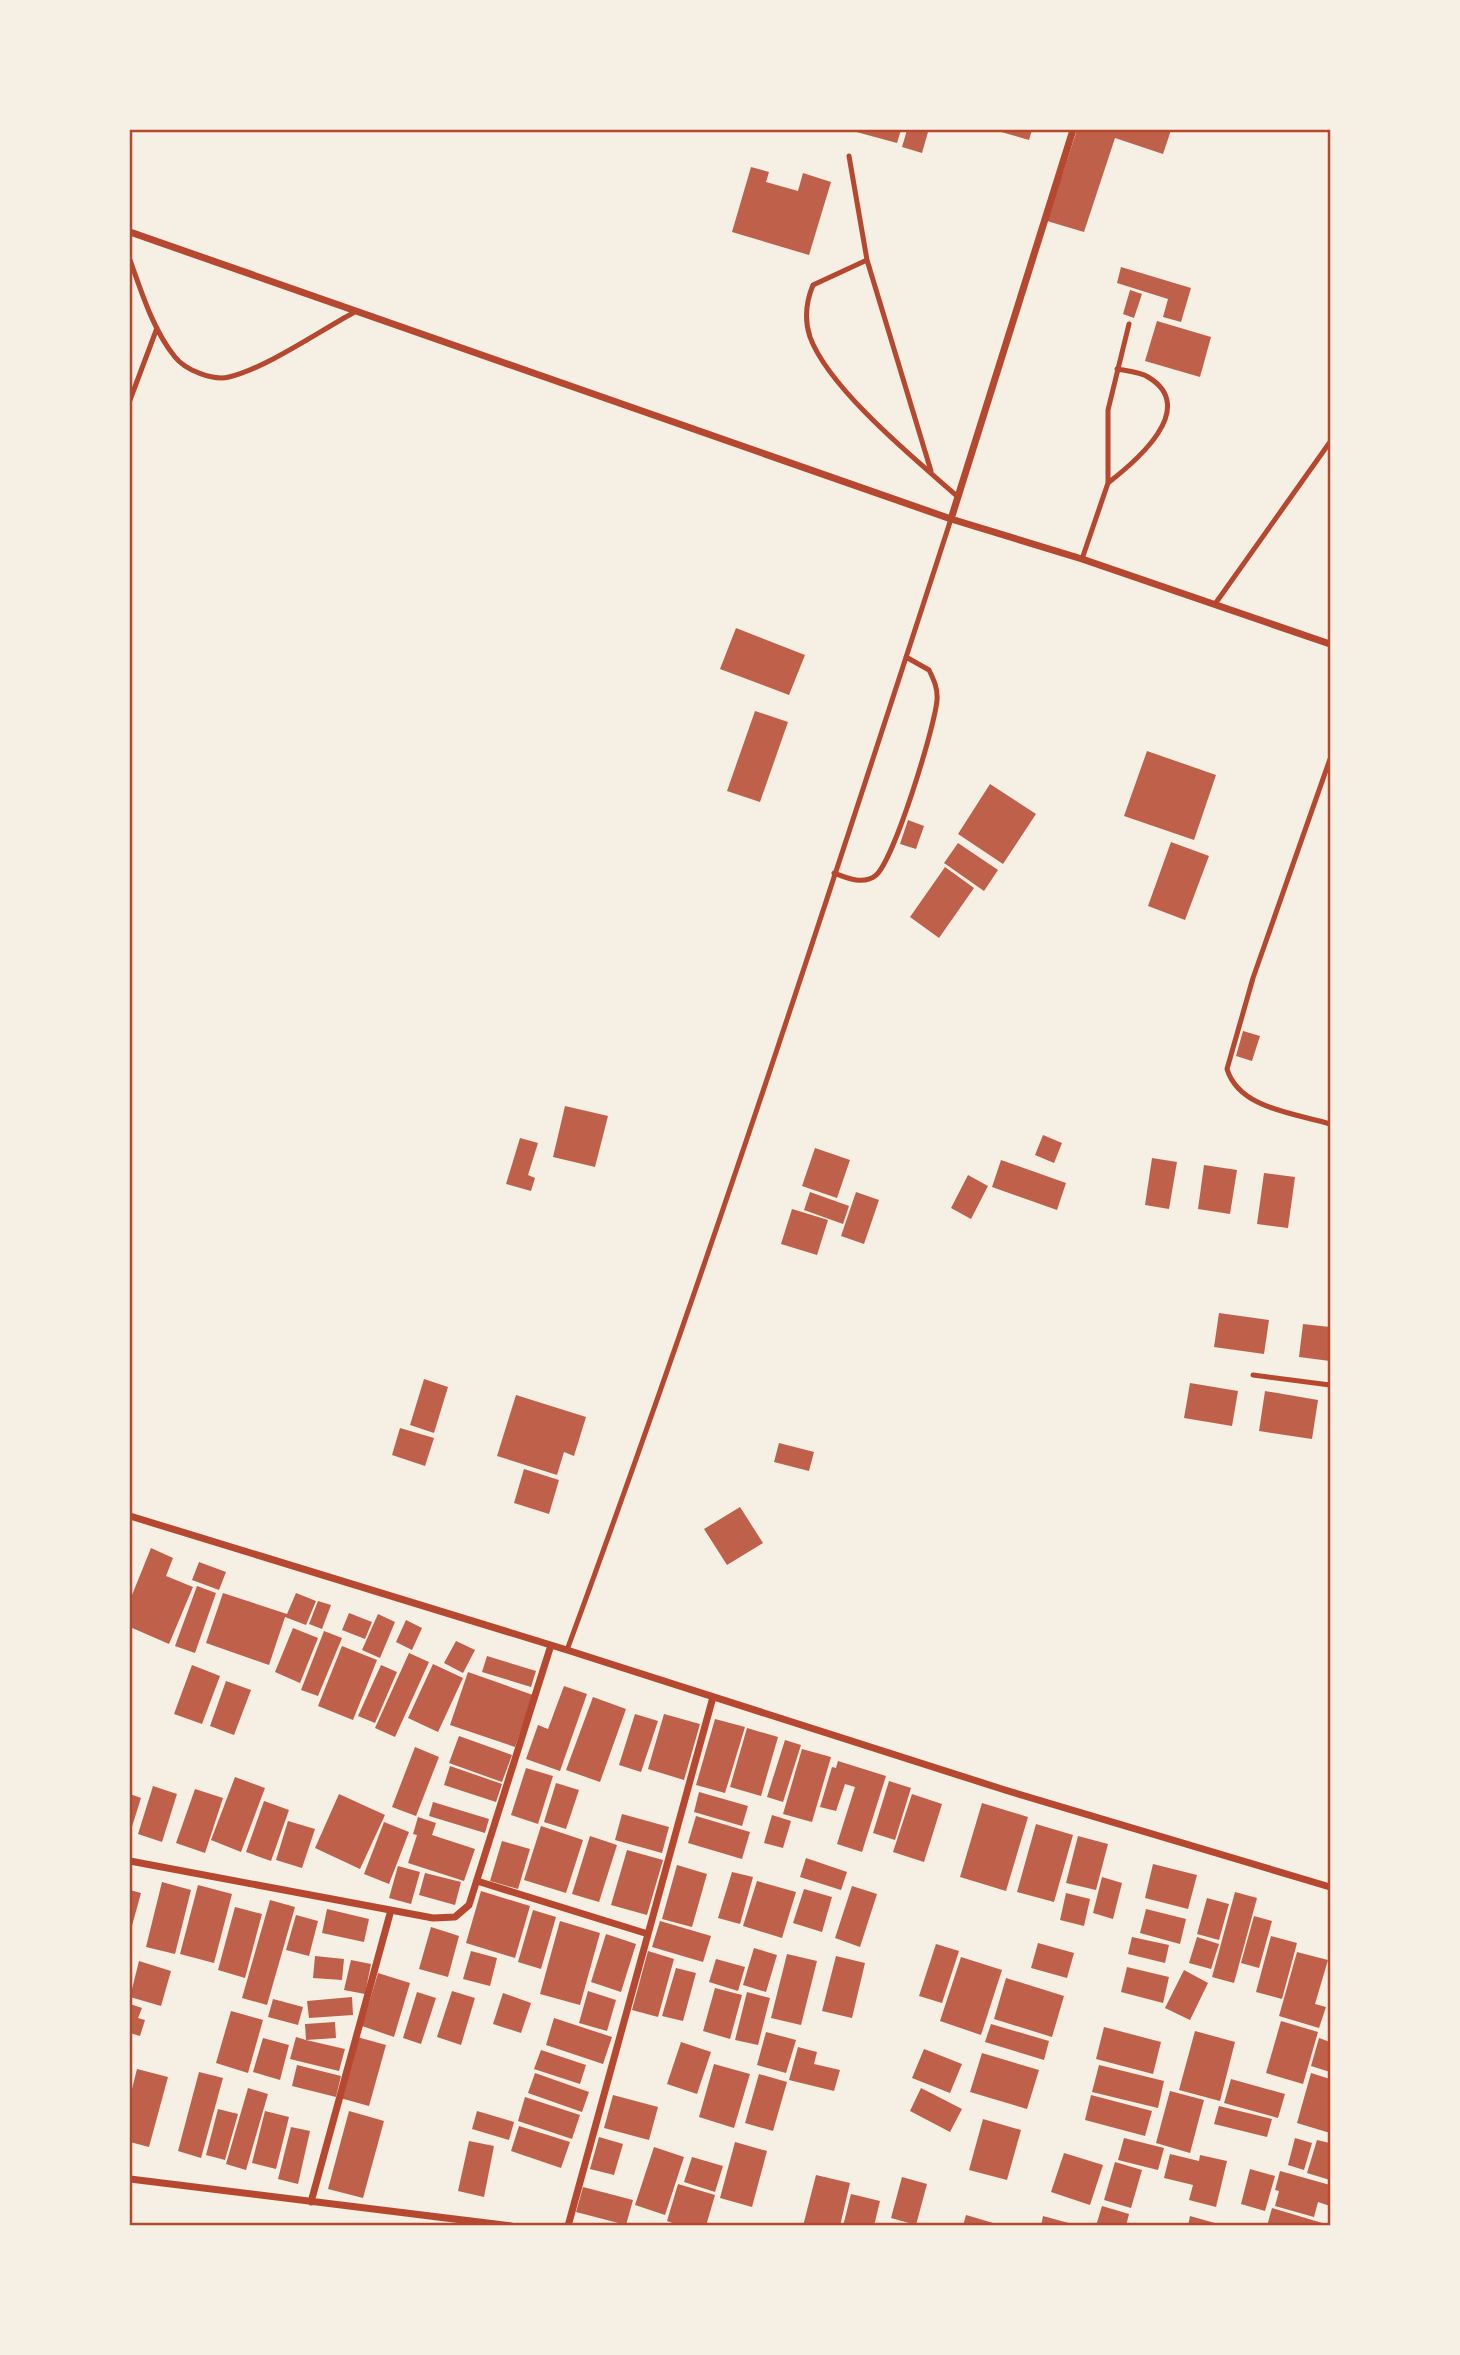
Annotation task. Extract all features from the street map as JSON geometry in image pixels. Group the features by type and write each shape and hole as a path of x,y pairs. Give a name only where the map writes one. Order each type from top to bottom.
{"street":[{"path":"951,519 1073,130"},
{"path":"130,232 353,313 951,519 1082,559 1331,643"},
{"path":"130,1516 567,1650 1005,1790 1331,1887"},
{"path":"130,1861 433,1918 454,1917 469,1905 551,1645"},
{"path":"568,2225 713,1697"},
{"path":"477,1881 649,1934"},
{"path":"311,2202 391,1910"},
{"path":"130,2179 511,2225"}],"lane":[{"path":"849,156 867,260 932,474"},
{"path":"130,260 157,328 176,360 201,374 226,378 255,367 353,313"},
{"path":"867,260 813,285 806,315 811,338 832,373 881,428 958,497"},
{"path":"1082,559 1108,483 1108,410 1129,324"},
{"path":"130,400 157,328"},
{"path":"1108,483 1137,460 1159,433 1166,407 1163,388 1146,375 1117,369"},
{"path":"1215,604 1331,442"},
{"path":"567,1650 654,1409 951,519"},
{"path":"834,873 860,881 874,878 883,869 907,806 938,697 929,670 906,657"},
{"path":"1331,759 1253,978 1227,1069 1231,1082 1249,1099 1331,1124"},
{"path":"1253,1375 1331,1385"}],"building":[{"path":"849,130 901,130 897,143"},
{"path":"907,130 928,132 922,153 902,147"},
{"path":"994,130 1032,130 1029,140"},
{"path":"1077,130 1171,130 1163,154 1115,138 1084,232 1047,221"},
{"path":"751,167 769,172 766,182 798,191 803,173 831,182 809,255 732,232"},
{"path":"1121,267 1191,288 1181,322 1163,317 1168,299 1117,283"},
{"path":"1130,290 1142,294 1134,318 1123,314"},
{"path":"1157,321 1211,337 1200,377 1145,361"},
{"path":"736,628 805,655 789,695 720,669"},
{"path":"755,711 788,722 760,802 727,791"},
{"path":"1147,751 1216,775 1194,840 1124,816"},
{"path":"990,784 1036,814 1003,864 958,834"},
{"path":"908,820 924,826 916,849 900,844"},
{"path":"1171,842 1209,856 1185,920 1148,906"},
{"path":"958,843 998,870 984,891 944,863"},
{"path":"945,867 974,888 939,938 910,917"},
{"path":"1243,1031 1260,1036 1252,1061 1236,1056"},
{"path":"565,1106 608,1116 595,1167 553,1157"},
{"path":"1043,1135 1062,1143 1054,1163 1035,1155"},
{"path":"520,1138 538,1143 528,1175 535,1178 531,1191 506,1184"},
{"path":"815,1148 850,1160 837,1198 802,1186"},
{"path":"1152,1158 1177,1162 1169,1209 1145,1205"},
{"path":"1001,1160 1066,1183 1057,1210 992,1187"},
{"path":"1204,1165 1237,1170 1230,1214 1198,1209"},
{"path":"1264,1173 1295,1177 1288,1228 1257,1224"},
{"path":"968,1175 988,1186 971,1219 951,1208"},
{"path":"810,1192 849,1206 843,1224 804,1210"},
{"path":"856,1192 879,1200 864,1244 841,1236"},
{"path":"792,1209 828,1220 817,1255 781,1244"},
{"path":"1219,1313 1269,1320 1264,1354 1214,1347"},
{"path":"1303,1324 1330,1327 1330,1361 1299,1357"},
{"path":"424,1379 448,1387 434,1433 410,1425"},
{"path":"1190,1383 1238,1391 1232,1426 1184,1418"},
{"path":"1265,1391 1318,1400 1312,1439 1259,1431"},
{"path":"516,1395 586,1417 574,1456 564,1452 557,1475 497,1456"},
{"path":"400,1428 434,1438 425,1466 392,1455"},
{"path":"779,1443 814,1452 809,1471 774,1462"},
{"path":"524,1469 559,1480 549,1514 514,1503"},
{"path":"740,1507 763,1543 727,1565 704,1529"},
{"path":"151,1548 173,1558 166,1576 193,1587 169,1644 130,1627 130,1600"},
{"path":"199,1562 226,1572 219,1590 192,1580"},
{"path":"197,1586 216,1593 195,1653 175,1646"},
{"path":"223,1593 287,1614 296,1593 316,1601 306,1625 285,1617 269,1665 206,1643"},
{"path":"318,1601 331,1605 322,1629 309,1624"},
{"path":"349,1613 372,1622 365,1639 342,1630"},
{"path":"378,1614 395,1622 380,1658 362,1650"},
{"path":"406,1620 422,1628 412,1650 396,1642"},
{"path":"293,1628 318,1638 300,1683 275,1672"},
{"path":"324,1631 342,1638 318,1696 301,1690"},
{"path":"456,1641 475,1650 463,1673 444,1663"},
{"path":"342,1646 377,1660 353,1720 318,1706"},
{"path":"409,1653 429,1662 395,1737 375,1728"},
{"path":"487,1656 536,1671 531,1687 482,1672"},
{"path":"433,1664 463,1678 438,1732 408,1718"},
{"path":"192,1665 220,1676 202,1724 174,1714"},
{"path":"381,1665 397,1672 375,1723 358,1716"},
{"path":"468,1672 533,1695 515,1747 450,1725"},
{"path":"226,1681 251,1690 234,1735 210,1726"},
{"path":"564,1686 587,1694 560,1771 526,1759 538,1725 548,1729"},
{"path":"593,1697 626,1709 600,1782 566,1770"},
{"path":"635,1714 658,1721 641,1772 619,1765"},
{"path":"664,1714 700,1724 684,1780 648,1769"},
{"path":"715,1719 745,1727 725,1793 696,1785"},
{"path":"747,1728 778,1737 761,1796 730,1787"},
{"path":"459,1736 512,1755 502,1782 449,1763"},
{"path":"785,1740 801,1745 783,1802 767,1797"},
{"path":"415,1747 439,1757 416,1816 392,1807"},
{"path":"802,1749 831,1757 812,1822 783,1814"},
{"path":"838,1761 886,1776 862,1852 837,1844 855,1787 845,1784 836,1811 820,1807 832,1767 836,1768"},
{"path":"450,1766 502,1784 496,1802 444,1785"},
{"path":"526,1768 553,1776 538,1824 511,1815"},
{"path":"235,1777 265,1788 241,1852 211,1840"},
{"path":"889,1781 911,1788 895,1840 873,1833"},
{"path":"556,1783 579,1790 566,1829 544,1822"},
{"path":"153,1786 177,1794 162,1842 138,1834"},
{"path":"195,1789 223,1798 205,1853 176,1843"},
{"path":"699,1792 748,1806 742,1826 694,1812"},
{"path":"130,1794 141,1798 130,1833"},
{"path":"339,1794 385,1815 360,1869 315,1848"},
{"path":"912,1794 942,1804 924,1862 893,1852"},
{"path":"264,1801 289,1810 271,1861 246,1852"},
{"path":"433,1802 489,1819 485,1833 429,1816"},
{"path":"982,1803 1028,1817 1006,1891 960,1877"},
{"path":"622,1814 669,1827 662,1853 615,1840"},
{"path":"772,1815 791,1821 783,1848 764,1843"},
{"path":"696,1816 750,1832 742,1859 688,1843"},
{"path":"418,1817 436,1823 432,1835 475,1849 464,1881 408,1863 417,1835 413,1834"},
{"path":"288,1821 315,1829 302,1868 276,1860"},
{"path":"384,1822 409,1832 389,1884 364,1874"},
{"path":"1036,1824 1073,1835 1054,1902 1017,1892"},
{"path":"541,1826 583,1840 566,1893 524,1880"},
{"path":"590,1836 617,1845 599,1902 572,1894"},
{"path":"1078,1836 1108,1844 1096,1890 1066,1883"},
{"path":"502,1841 530,1849 518,1889 490,1881"},
{"path":"627,1850 663,1860 647,1915 611,1905"},
{"path":"806,1858 847,1872 841,1890 800,1877"},
{"path":"1153,1864 1197,1875 1188,1909 1145,1898"},
{"path":"677,1865 707,1874 692,1927 662,1919"},
{"path":"398,1866 420,1872 411,1904 389,1898"},
{"path":"732,1872 753,1877 740,1924 718,1918"},
{"path":"425,1873 461,1882 455,1905 419,1895"},
{"path":"1102,1877 1122,1883 1113,1919 1093,1913"},
{"path":"757,1881 796,1892 782,1938 743,1926"},
{"path":"162,1882 191,1890 175,1954 146,1947"},
{"path":"198,1885 232,1894 214,1963 180,1954"},
{"path":"852,1886 877,1894 860,1947 835,1938"},
{"path":"804,1889 832,1897 822,1932 793,1923"},
{"path":"130,1890 141,1893 130,1933"},
{"path":"481,1891 530,1906 515,1958 466,1943"},
{"path":"1235,1892 1257,1898 1234,1983 1212,1977"},
{"path":"1066,1893 1090,1899 1084,1926 1060,1920"},
{"path":"1207,1898 1229,1904 1219,1940 1197,1934"},
{"path":"270,1900 295,1907 267,2005 242,1998"},
{"path":"235,1907 262,1914 245,1978 218,1970"},
{"path":"327,1909 369,1919 364,1942 322,1933"},
{"path":"1146,1909 1186,1919 1180,1944 1140,1933"},
{"path":"533,1910 556,1917 541,1969 518,1962"},
{"path":"296,1915 318,1921 309,1956 286,1950"},
{"path":"1254,1916 1272,1921 1259,1968 1241,1963"},
{"path":"560,1921 600,1933 580,2005 540,1994"},
{"path":"660,1921 711,1936 703,1962 652,1947"},
{"path":"431,1927 459,1936 448,1977 419,1969"},
{"path":"606,1934 636,1944 621,1992 591,1982"},
{"path":"1271,1936 1297,1943 1282,1999 1256,1992"},
{"path":"1132,1937 1169,1945 1165,1963 1128,1954"},
{"path":"1197,1937 1219,1944 1211,1969 1189,1963"},
{"path":"1038,1943 1074,1953 1067,1978 1031,1968"},
{"path":"936,1944 959,1951 942,2003 919,1996"},
{"path":"754,1948 777,1955 766,1992 743,1985"},
{"path":"471,1951 497,1958 490,1986 463,1979"},
{"path":"648,1951 674,1959 658,2017 632,2010"},
{"path":"1297,1952 1328,1960 1315,2004 1326,2007 1319,2028 1279,2016"},
{"path":"787,1954 817,1961 801,2025 771,2018"},
{"path":"315,1956 344,1959 342,1980 313,1978"},
{"path":"836,1956 865,1963 852,2018 822,2011"},
{"path":"961,1957 1002,1970 981,2035 940,2021"},
{"path":"716,1959 745,1967 738,1991 709,1982"},
{"path":"351,1960 371,1964 365,1994 344,1990"},
{"path":"139,1961 171,1971 161,2006 130,1997"},
{"path":"1127,1967 1169,1977 1163,2003 1121,1992"},
{"path":"676,1968 696,1973 683,2021 662,2016"},
{"path":"1184,1970 1208,1983 1190,2020 1165,2008"},
{"path":"378,1973 410,1983 394,2037 362,2026"},
{"path":"1006,1978 1064,1996 1052,2037 994,2019"},
{"path":"715,1988 742,1995 730,2039 703,2031"},
{"path":"452,1991 475,1998 461,2045 437,2037"},
{"path":"588,1991 616,2000 607,2031 579,2023"},
{"path":"417,1992 436,1998 421,2044 403,2038"},
{"path":"747,1992 770,1998 758,2045 735,2040"},
{"path":"503,1993 531,2003 521,2033 493,2024"},
{"path":"352,1997 353,2015 309,2018 307,2001"},
{"path":"273,1999 303,2007 298,2025 268,2017"},
{"path":"130,2004 142,2008 138,2018 145,2020 140,2036 130,2033"},
{"path":"231,2011 263,2020 248,2073 216,2063"},
{"path":"554,2018 612,2037 603,2064 546,2045"},
{"path":"1281,2021 1318,2032 1303,2084 1266,2073"},
{"path":"335,2022 336,2038 306,2040 305,2024"},
{"path":"991,2024 1049,2041 1044,2060 985,2042"},
{"path":"1104,2027 1161,2042 1153,2074 1096,2059"},
{"path":"1195,2031 1235,2042 1220,2101 1179,2090"},
{"path":"766,2032 796,2040 786,2073 757,2065"},
{"path":"296,2037 345,2049 339,2071 290,2059"},
{"path":"357,2037 386,2045 369,2106 340,2098"},
{"path":"263,2038 289,2045 280,2080 253,2072"},
{"path":"1319,2038 1330,2042 1330,2072 1311,2066"},
{"path":"681,2042 711,2052 697,2094 667,2084"},
{"path":"798,2047 817,2052 814,2064 840,2070 834,2091 789,2080"},
{"path":"924,2049 962,2064 950,2093 912,2078"},
{"path":"541,2050 586,2065 580,2084 534,2069"},
{"path":"982,2053 1039,2070 1027,2109 970,2092"},
{"path":"714,2064 750,2074 734,2128 699,2117"},
{"path":"297,2065 341,2076 336,2097 292,2086"},
{"path":"1099,2065 1164,2081 1158,2108 1092,2092"},
{"path":"137,2069 168,2077 149,2147 130,2142 130,2097"},
{"path":"199,2072 223,2078 201,2158 178,2151"},
{"path":"535,2073 589,2092 582,2112 528,2093"},
{"path":"1311,2073 1330,2079 1330,2133 1297,2123"},
{"path":"759,2074 787,2082 773,2131 745,2123"},
{"path":"1231,2079 1285,2094 1278,2118 1224,2103"},
{"path":"248,2088 268,2094 246,2170 226,2164"},
{"path":"921,2088 962,2109 950,2132 910,2111"},
{"path":"1170,2091 1204,2100 1190,2153 1156,2143"},
{"path":"613,2095 658,2107 649,2140 604,2128"},
{"path":"1091,2095 1152,2111 1145,2136 1085,2120"},
{"path":"525,2097 580,2115 572,2139 518,2121"},
{"path":"1219,2106 1272,2119 1267,2137 1214,2124"},
{"path":"218,2109 238,2114 225,2160 206,2155"},
{"path":"265,2111 289,2117 276,2169 252,2163"},
{"path":"349,2111 384,2121 363,2198 328,2189"},
{"path":"477,2111 514,2122 509,2140 472,2129"},
{"path":"983,2119 1021,2130 1007,2180 969,2170"},
{"path":"519,2126 570,2142 561,2168 511,2151"},
{"path":"291,2127 310,2131 298,2184 278,2179"},
{"path":"599,2137 623,2144 614,2175 590,2169"},
{"path":"1124,2138 1164,2148 1158,2170 1118,2160"},
{"path":"1295,2138 1312,2143 1304,2170 1288,2165"},
{"path":"1317,2140 1330,2143 1330,2180 1307,2173"},
{"path":"469,2141 494,2146 484,2197 458,2191"},
{"path":"735,2142 767,2151 752,2207 720,2198"},
{"path":"654,2147 684,2157 665,2215 635,2205"},
{"path":"1064,2153 1103,2165 1090,2205 1051,2192"},
{"path":"1170,2154 1199,2161 1200,2155 1227,2161 1216,2207 1189,2200 1193,2185 1164,2178"},
{"path":"692,2157 723,2166 715,2192 684,2182"},
{"path":"1115,2162 1142,2170 1131,2208 1104,2200"},
{"path":"1250,2169 1275,2176 1265,2211 1241,2204"},
{"path":"1280,2171 1330,2185 1330,2206 1318,2202 1314,2217 1275,2206 1279,2191 1275,2190"},
{"path":"816,2175 850,2183 840,2226 803,2226"},
{"path":"902,2177 927,2184 916,2225 891,2218"},
{"path":"678,2184 715,2195 706,2226 681,2226 667,2221"},
{"path":"583,2187 633,2200 626,2225 576,2212"},
{"path":"851,2194 880,2201 874,2226 843,2226"},
{"path":"1102,2206 1129,2214 1126,2226 1096,2226"},
{"path":"1272,2208 1329,2225 1329,2226 1267,2226"},
{"path":"966,2215 1000,2225 1000,2226 963,2226"},
{"path":"1043,2216 1076,2225 1076,2226 1041,2226"},
{"path":"1190,2216 1222,2225 1222,2226 1188,2226"}]}
